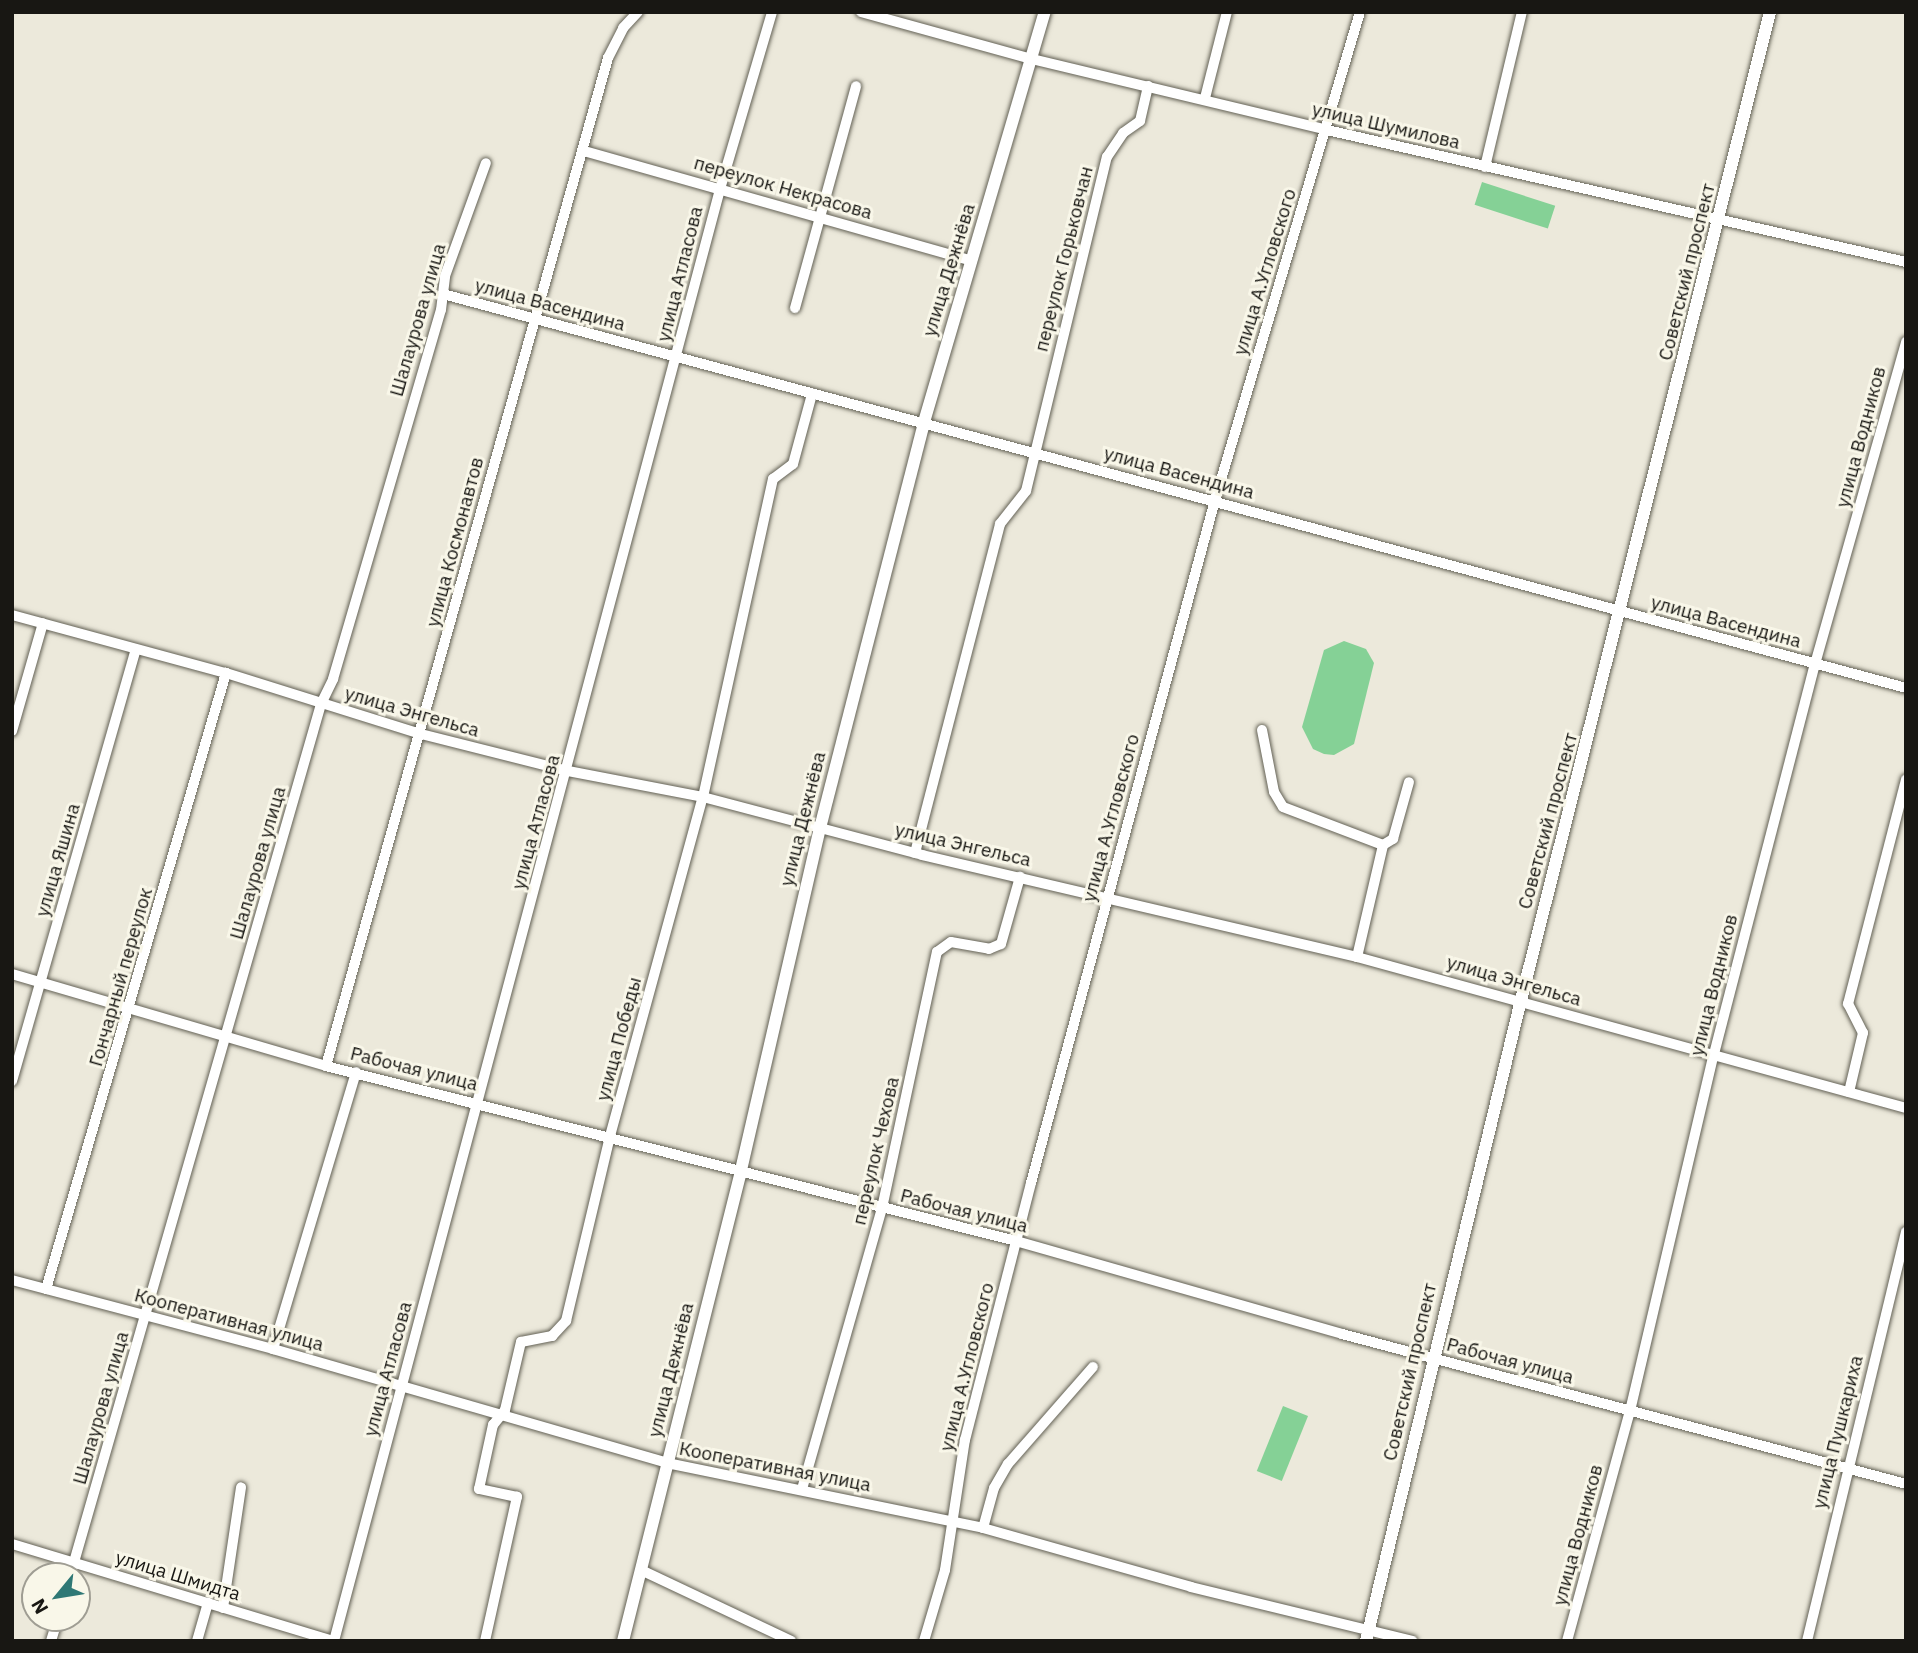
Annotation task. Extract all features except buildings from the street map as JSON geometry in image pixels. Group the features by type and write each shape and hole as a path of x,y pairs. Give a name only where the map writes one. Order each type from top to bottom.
{"main road":[{"name":"улица Дежнёва","path":"623,1641 741,1170 820,828 924,422 1045,12"},
{"name":"Советский проспект","path":"1367,1635 1521,1000 1621,613 1770,12"}],"street":[{"name":"улица Космонавтов","path":"326,1066 377,873 421,734 533,321 584,151 608,58 623,28 638,12"},
{"name":"улица Атласова","path":"333,1641 568,772 720,189 772,12"},
{"name":"улица Шумилова","path":"861,12 1032,59 1205,98 1327,130 1906,262"},
{"path":"1205,98 1227,12"},
{"name":"улица А.Угловского","path":"924,1641 954,1523 965,1440 1214,500 1327,130 1360,12"},
{"path":"1485,167 1522,12"},
{"path":"795,309 856,86"},
{"name":"переулок Горьковчан","path":"1036,453 1107,157 1123,133 1140,121 1148,86"},
{"name":"переулок Некрасова","path":"584,151 821,215 972,261"},
{"name":"Шалаурова улица","path":"74,1562 321,705 333,679 443,293 486,163"},
{"name":"улица Васендина","path":"443,293 533,321 924,422 1621,613 1906,688"},
{"name":"улица Водников","path":"1567,1641 1630,1412 1713,1058 1815,664 1906,342"},
{"name":"улица Победы","path":"485,1641 517,1497 479,1489 499,1416 505,1410 521,1342 552,1336 566,1321 610,1136 703,797 773,479 793,464 812,394"},
{"path":"915,853 1000,524 1026,491 1036,453"},
{"name":"улица Энгельса","path":"12,615 226,673 321,705 421,734 568,772 703,797 915,853 1357,957 1521,1000 1713,1058 1906,1108"},
{"path":"12,731 43,623"},
{"name":"улица Яшина","path":"12,1081 136,649"},
{"name":"Гончарный переулок","path":"46,1289 131,1009 226,673"},
{"path":"1262,730 1274,792 1283,807 1383,845"},
{"path":"1849,1092 1863,1033 1848,1004 1906,779"},
{"path":"1357,957 1383,845 1393,839 1409,782"},
{"name":"переулок Чехова","path":"802,1489 882,1208 937,952 951,943 989,949 1000,944 1020,877"},
{"name":"Рабочая улица","path":"12,974 226,1039 326,1066 1016,1241 1630,1412 1906,1484"},
{"path":"273,1349 356,1072"},
{"name":"улица Пушкариха","path":"1807,1641 1846,1468 1906,1232"},
{"path":"12,1294 14,1281"},
{"name":"Кооперативная улица","path":"14,1281 273,1349 667,1463 983,1528 1367,1635 1413,1641"},
{"path":"983,1528 994,1488 1008,1464 1093,1367"},
{"path":"223,1608 241,1487"},
{"name":"улица Шмидта","path":"12,1544 71,1562"},
{"name":"улица Шмидта","path":"91,1568 333,1641"},
{"path":"641,1570 791,1641"},
{"path":"197,1641 208,1603"}],"green space":[{"path":"1482,182 1555,206 1548,229 1475,205"},
{"path":"1344,641 1366,649 1374,663 1354,744 1334,755 1324,754 1313,749 1302,727 1324,650"},
{"path":"1283,1406 1308,1416 1282,1481 1257,1471"}]}
